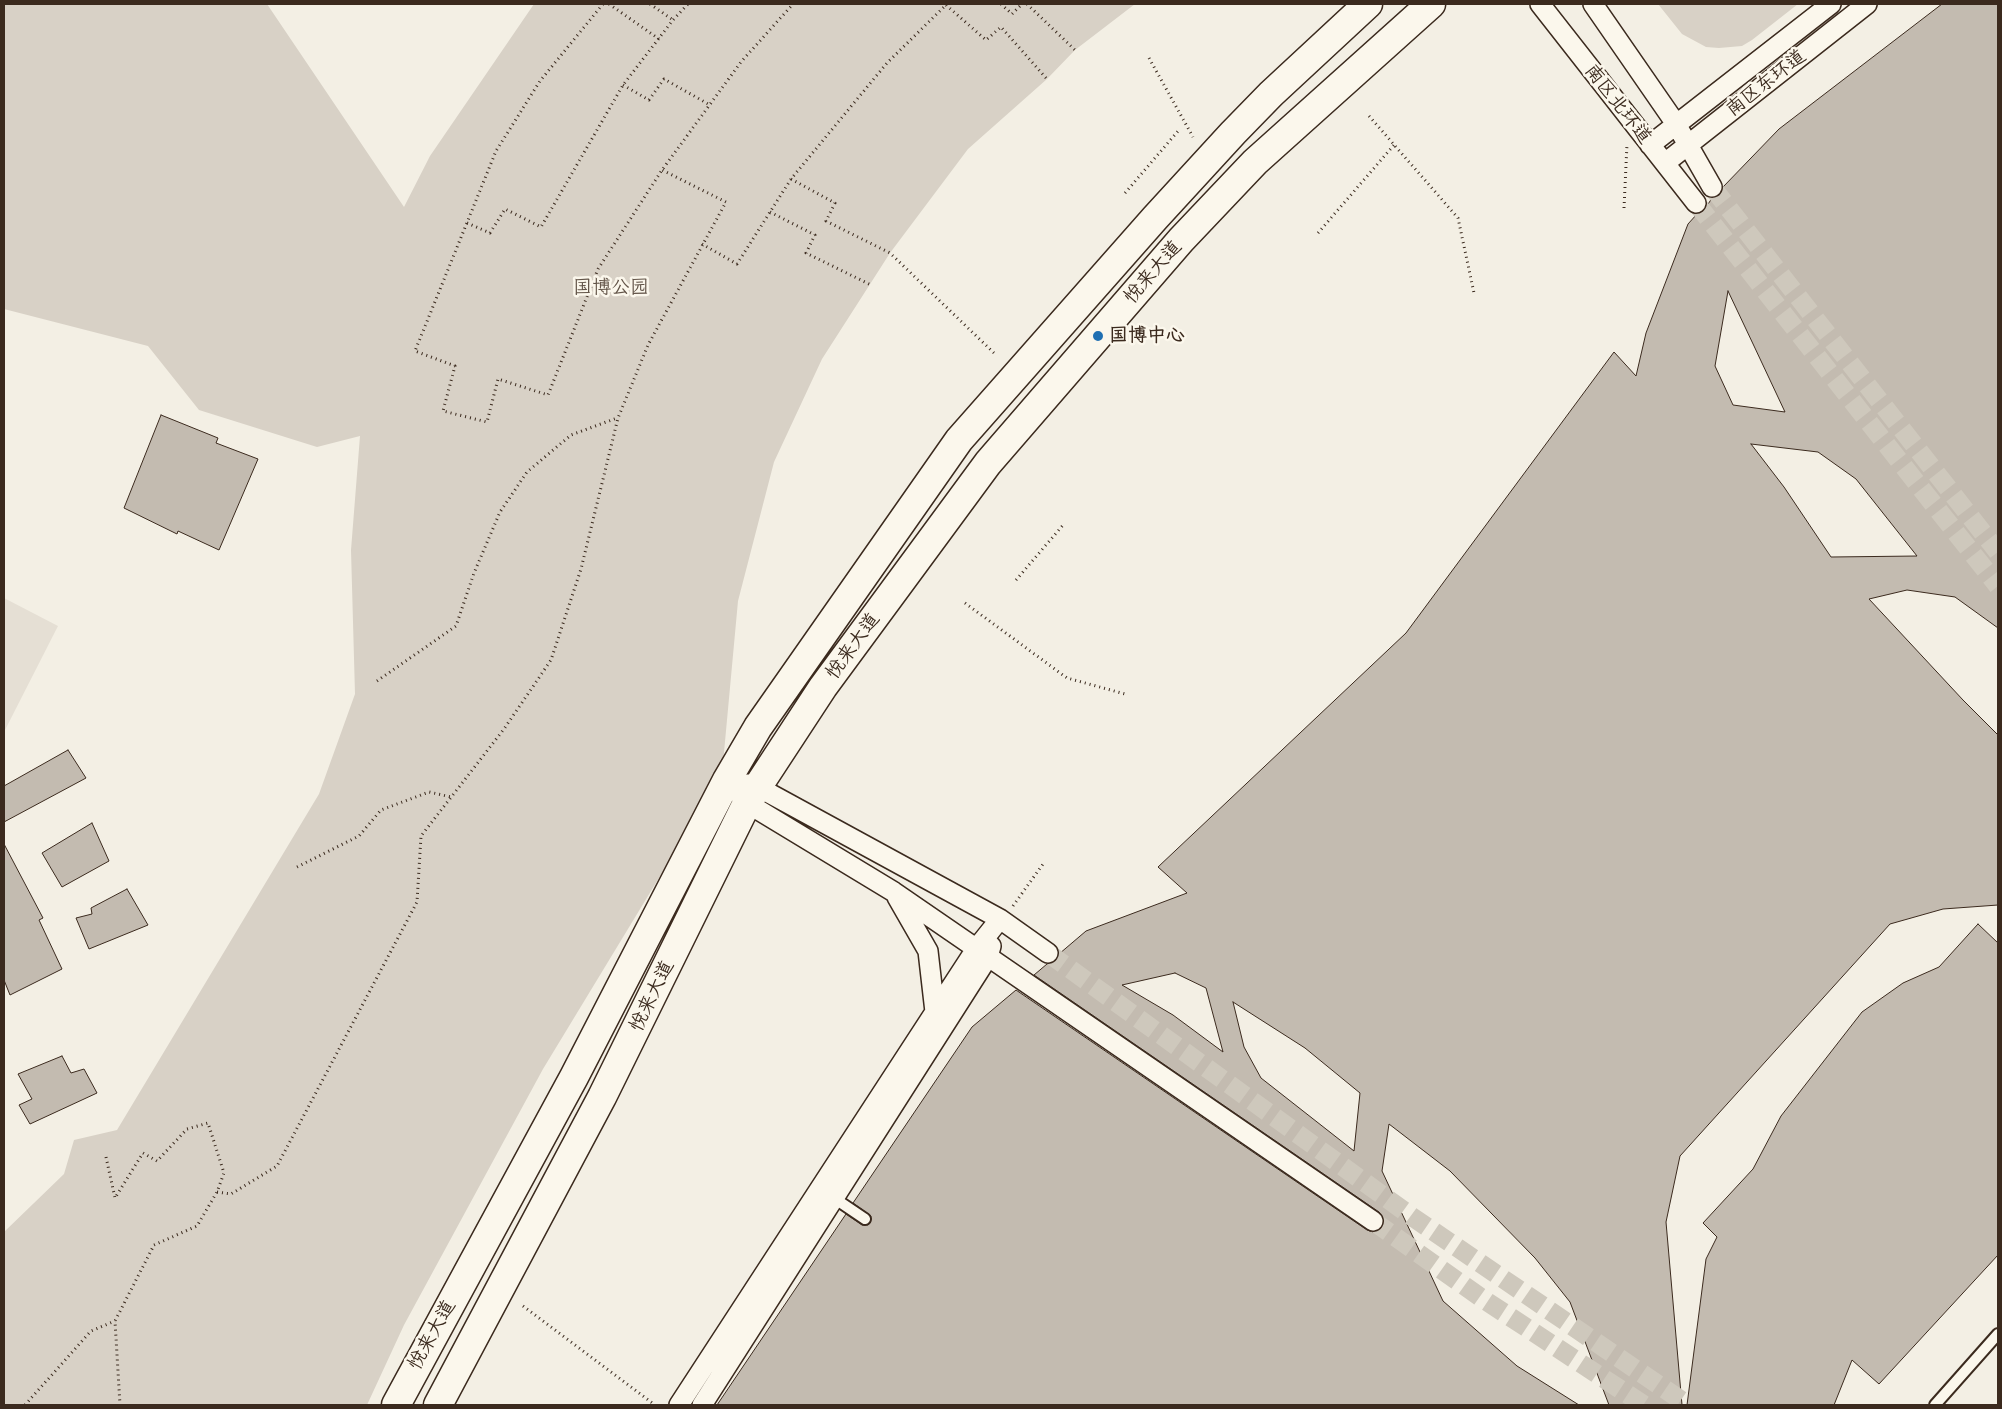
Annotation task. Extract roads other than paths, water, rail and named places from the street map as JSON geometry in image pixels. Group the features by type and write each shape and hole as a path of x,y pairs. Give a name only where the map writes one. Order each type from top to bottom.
{"main road":[{"name":"悦来大道","path":"396,1405 574,1077 727,780 758,727 959,440 1148,225 1227,140 1271,94 1368,4"},
{"name":"悦来大道","path":"438,1405 602,1097 752,795 823,687 988,463 1175,247 1226,192 1296,123 1431,4"}],"street":[{"name":"南区北环道","path":"1540,4 1696,203"},
{"name":"南区北环道","path":"1593,4 1676,124 1712,187"},
{"name":"南区东环道","path":"1650,145 1831,4"},
{"name":"南区东环道","path":"1665,163 1867,4"},
{"path":"727,780 752,795 1373,1221"},
{"path":"752,795 1006,912 1048,953"},
{"path":"894,892 928,951 935,1012"},
{"path":"678,1405 827,1194 982,953 1006,912"},
{"path":"702,1405 935,1012 982,953"}],"lane":[{"path":"827,1194 865,1219"},
{"path":"1935,1405 1998,1334"}],"tunnel":[{"path":"1712,187 1998,552"},
{"path":"1696,203 1998,586"},
{"path":"1048,953 1411,1216 1688,1405"},
{"path":"1373,1221 1480,1297 1644,1405"}],"place":[{"name":"国博中心","path":"1098,336"}],"park label":[{"name":"国博公园","path":"611,288"}]}
